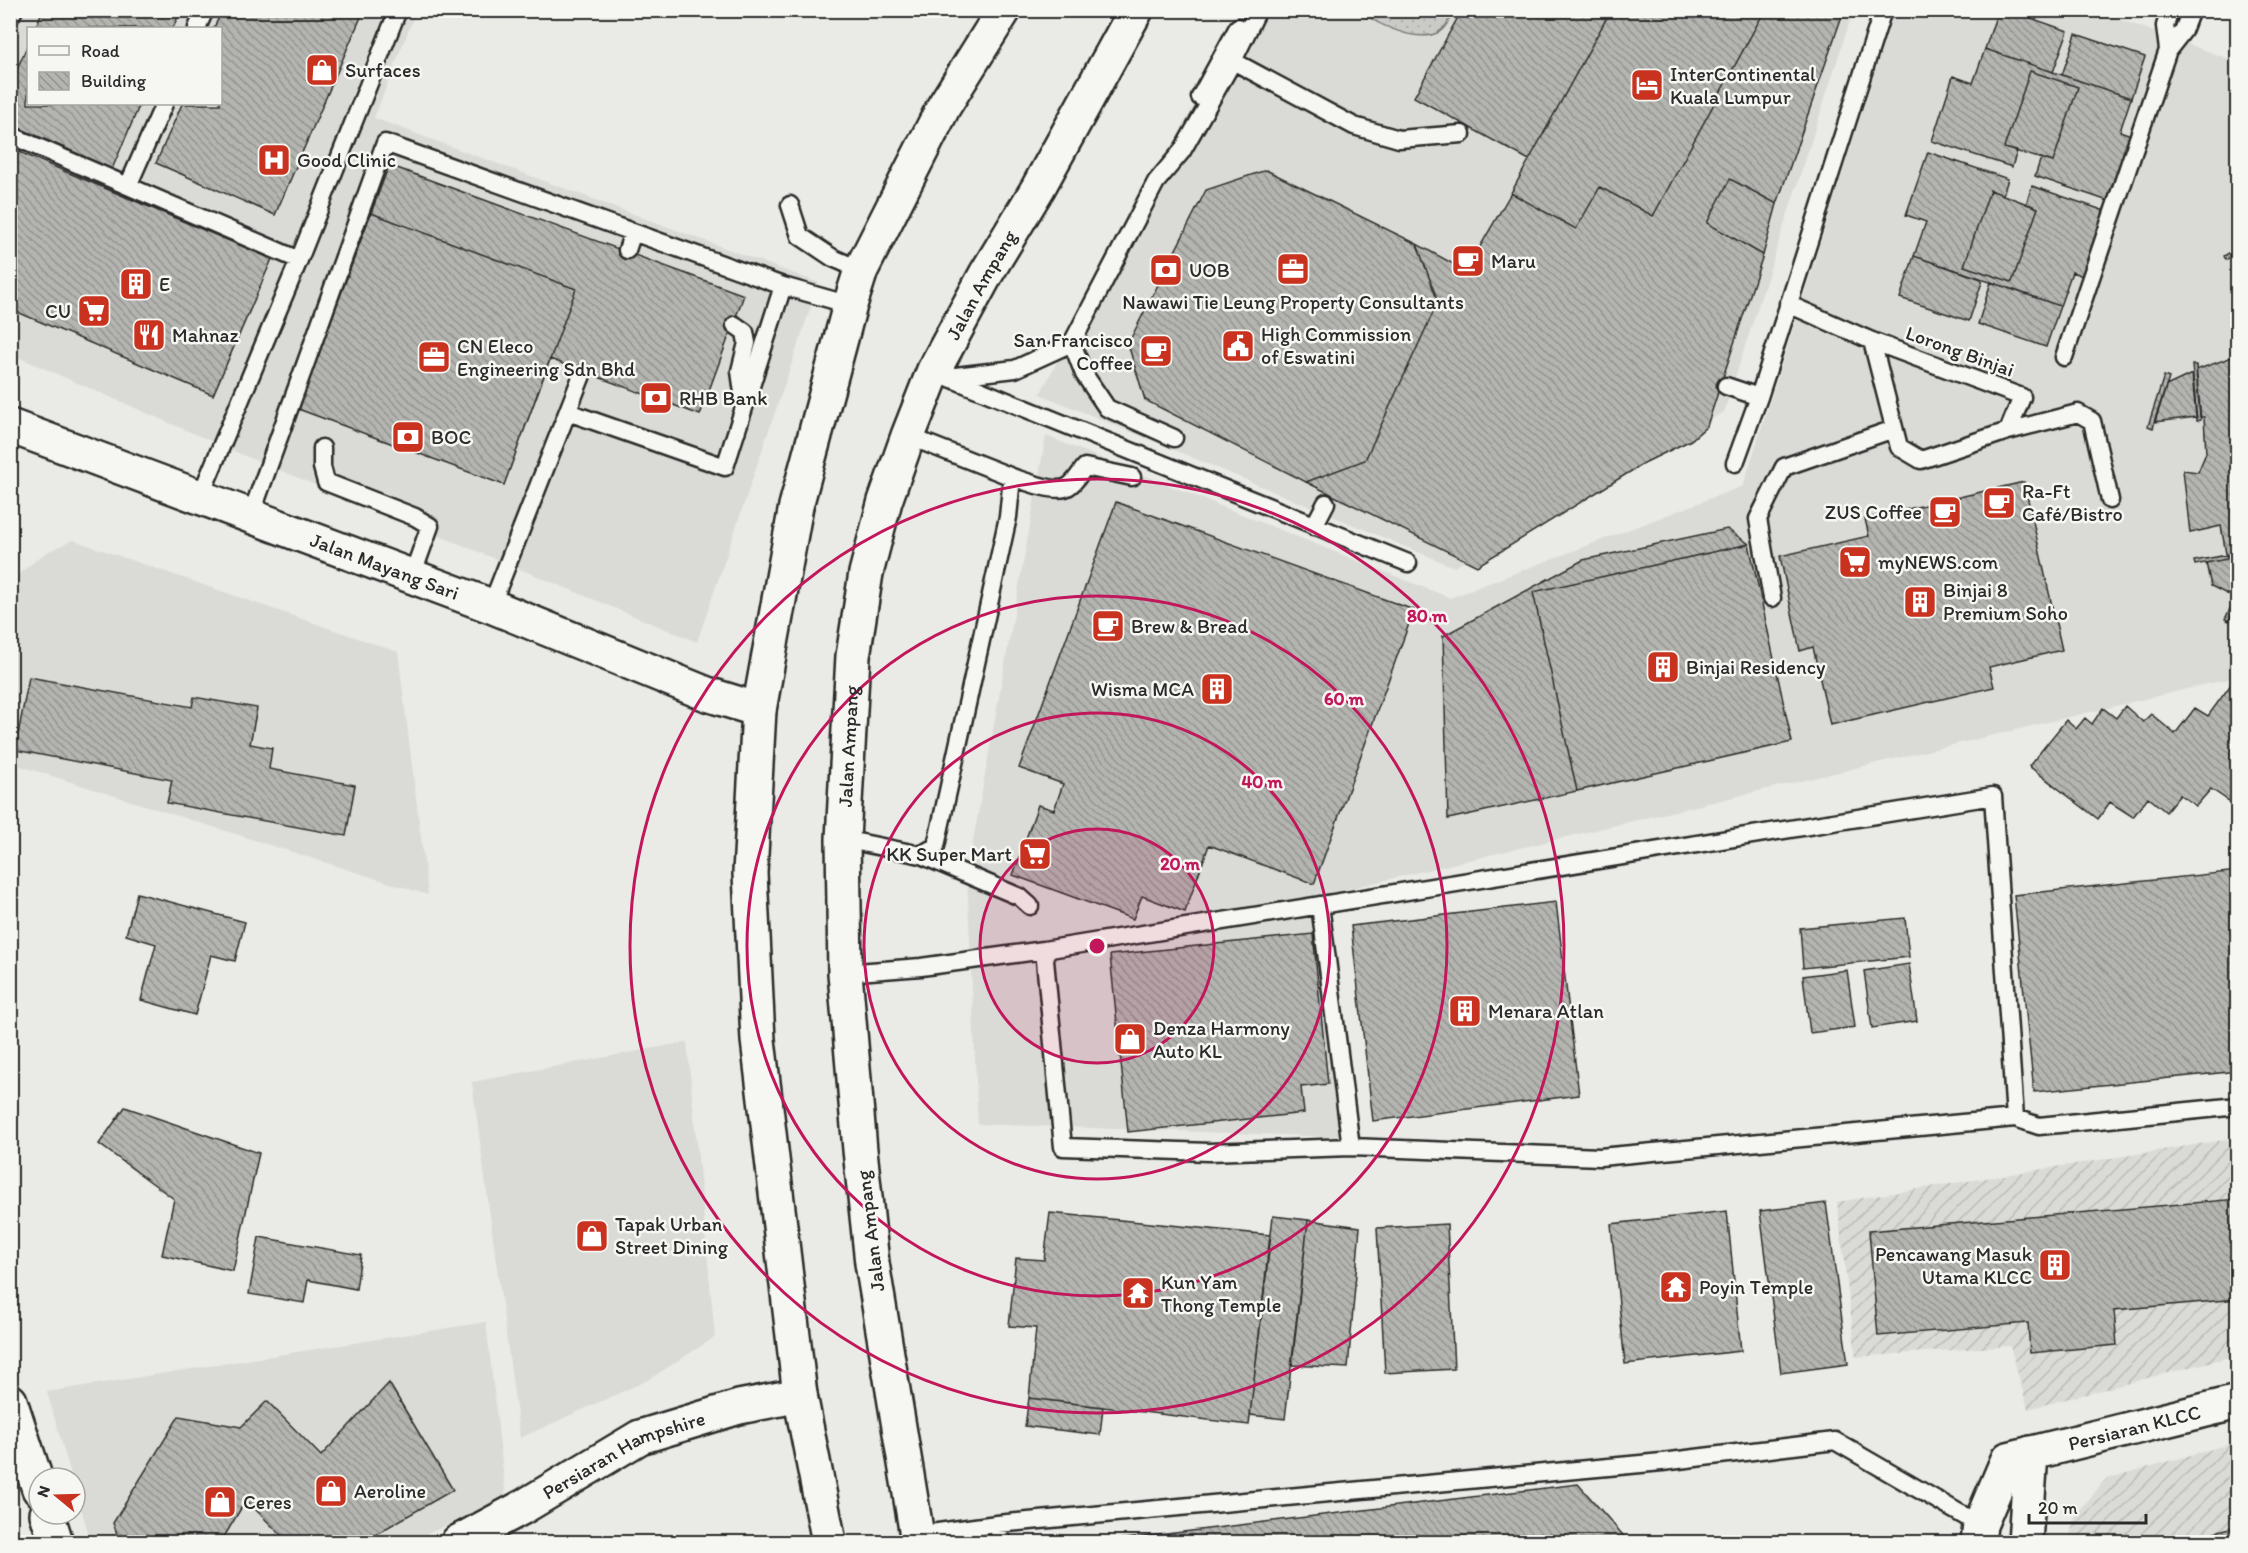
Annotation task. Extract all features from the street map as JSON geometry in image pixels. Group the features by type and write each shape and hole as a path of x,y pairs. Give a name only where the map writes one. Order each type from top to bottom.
{"main road":[{"path":"829,1542 800,1395 758,1040 750,873 759,710 796,506 861,270 944,106 1004,10"},
{"name":"Jalan Ampang","path":"917,1539 868,1233 845,973 843,839 853,656 866,573 885,501 908,436 941,373 986,274 1038,188 1136,10"},
{"name":"Jalan Mayang Sari","path":"13,435 251,515 491,606 706,694 759,710"},
{"name":"Persiaran Hampshire","path":"459,1542 523,1507 640,1437 739,1407 800,1395"},
{"path":"10,1401 31,1466"},
{"name":"Persiaran KLCC","path":"1979,1534 2008,1459 2238,1402"},
{"path":"2025,1542 2031,1454"},
{"path":"51,1526 56,1542"}],"lane":[{"path":"10,17 14,10"},
{"path":"197,27 205,10"},
{"path":"200,497 299,260 398,10"},
{"path":"941,373 1015,369 1071,343 1247,10"},
{"path":"1156,182 1182,151 1233,61 1258,10"},
{"path":"1735,463 1759,397 1883,10"},
{"path":"2168,51 2165,26 2170,10"},
{"path":"2064,357 2168,51 2184,31 2191,10"},
{"path":"1233,61 1354,126 1399,139 1462,134"},
{"path":"128,186 164,105"},
{"path":"10,135 299,260"},
{"path":"251,515 384,143 783,286 850,306"},
{"path":"790,205 800,236 833,258 861,270"},
{"path":"627,250 633,232"},
{"path":"568,412 725,467 783,286"},
{"name":"Lorong Binjai","path":"1788,304 1872,341 2022,397 2008,432 1921,460 1899,447 1872,341"},
{"path":"735,325 745,333 747,343 740,370 745,404"},
{"path":"1071,343 1084,374 1107,408 1174,438"},
{"path":"941,373 1407,563"},
{"path":"491,606 582,375"},
{"path":"1726,386 1759,397"},
{"path":"2008,432 2078,413 2091,421 2110,500"},
{"path":"1772,598 1758,519 1785,467 1894,429"},
{"path":"908,436 1012,477 1045,486 1064,489 1072,484 1085,467 1132,477"},
{"path":"322,448 322,467 326,482 415,517 429,526 412,576"},
{"path":"921,855 936,846 1008,517 1012,477"},
{"path":"1314,526 1326,503"},
{"path":"845,973 921,967 1044,950 1993,796 2015,1118"},
{"path":"843,839 921,855 1020,897 1030,906"},
{"path":"1320,905 1351,1147"},
{"path":"1044,950 1063,1147 1209,1152 1351,1147 1600,1157 2015,1118 2039,1126 2238,1106"},
{"path":"917,1539 997,1524 1662,1462 1835,1441 1979,1534"},
{"path":"997,1524 1002,1542"}],"shaded area":[{"path":"11,11 416,11 374,118 819,283 697,642 243,455 11,354"},
{"path":"1244,11 1853,11 1724,412 1454,567 1040,394"},
{"path":"1359,11 1454,11 1443,29 1437,33 1418,36 1396,31"},
{"path":"1894,11 2097,11 2237,62 2237,677 1310,898 1339,1137 978,1124 967,875 1046,436 1450,598 1743,486"},
{"path":"73,540 398,652 428,895 11,763 11,587 15,577 45,553"},
{"path":"687,1042 715,1337 648,1380 520,1438 472,1082"},
{"path":"2237,1138 2237,1355 2028,1409 2010,1346 1856,1357 1837,1202"},
{"path":"486,1322 506,1499 409,1542 91,1542 86,1526 87,1466 69,1466 47,1392"},
{"path":"2237,1442 2237,1542 2068,1542 2075,1516 2106,1479"}],"building":[{"path":"43,10 181,10 173,27 35,27"},
{"path":"222,10 364,10 275,215 156,163 182,105 222,105 222,27 214,27"},
{"path":"1462,10 1611,10 1529,160 1414,97"},
{"name":"InterContinental Kuala Lumpur","path":"1611,10 1765,10 1653,216 1600,187 1576,229 1511,193"},
{"path":"1765,10 1844,10 1777,204 1763,255 1707,426 1691,440 1646,462 1477,566 1306,482 1365,460 1438,302 1417,244 1466,271 1511,193 1576,229 1600,187 1653,216"},
{"path":"1998,10 2008,10 2068,31 2053,72 1985,49"},
{"path":"2076,34 2145,57 2131,98 2062,75"},
{"path":"27,46 27,105 140,105 112,169 10,124 10,85"},
{"path":"1985,49 2131,98 2120,131 2136,137 2114,203 2035,176 2041,158 2053,162 2078,87 2030,71 2004,148 2017,151 2012,167 1932,141 1953,76 1973,83"},
{"path":"2030,71 2078,87 2053,162 2004,148"},
{"name":"E","path":"10,148 272,259 213,395 10,309"},
{"path":"1928,152 2008,179 2003,195 1990,190 1964,266 2012,282 2038,208 2026,204 2032,186 2111,213 2088,278 2072,272 2060,306 1914,256 1926,222 1906,215"},
{"path":"389,165 744,295 700,415 550,359 504,485 298,409"},
{"path":"1266,170 1417,244 1438,302 1365,460 1306,482 1145,400 1128,344 1206,190"},
{"path":"1730,179 1777,204 1763,255 1707,223"},
{"path":"1990,190 2038,208 2012,282 1964,266"},
{"path":"371,213 576,289 504,485 298,409"},
{"path":"2238,247 2238,252 2226,260 2224,256"},
{"path":"1914,256 1983,279 1969,321 1900,298"},
{"path":"1991,282 2060,306 2046,347 1978,324"},
{"path":"2232,357 2238,362 2238,593 2235,598 2211,586 2206,563 2227,559 2221,526 2190,533 2183,470 2198,472 2206,453 2204,417 2200,417 2196,370"},
{"path":"2192,365 2196,365 2201,420 2197,421"},
{"path":"2192,374 2196,417 2154,422 2166,386"},
{"path":"2164,376 2169,378 2153,428 2148,426"},
{"name":"Binjai 8 Premium Soho","path":"2024,482 2062,650 1989,667 1994,687 1830,725 1813,647 1800,651 1780,556 1869,536 1865,519"},
{"name":"Wisma MCA","path":"1116,502 1414,610 1314,884 1209,845 1185,912 1142,896 1133,919 1013,875 1038,805 1054,810 1063,784 1019,768"},
{"path":"1727,529 1749,544 1533,592 1577,791 1448,819 1443,636 1583,560"},
{"name":"Binjai Residency","path":"1749,544 1792,742 1577,791 1533,592"},
{"path":"2227,555 2227,559 2195,565 2194,561"},
{"path":"2238,593 2238,604 2229,621 2225,619"},
{"path":"2238,603 2238,614 2231,616"},
{"path":"29,677 192,707 194,697 257,708 250,744 272,748 269,769 355,785 346,836 167,803 172,780 15,750"},
{"path":"2232,683 2238,688 2238,792 2229,801 2211,789 2196,806 2180,795 2166,812 2148,797 2133,817 2110,802 2098,819 2029,766 2066,720 2076,729 2085,718 2092,724 2103,708 2116,718 2125,706 2143,722 2151,714 2175,734 2195,708 2208,716"},
{"path":"2238,871 2238,1071 2034,1092 2014,895"},
{"path":"137,893 245,922 235,961 211,955 195,1015 141,1000 156,944 126,935"},
{"name":"Menara Atlan","path":"1556,902 1579,1095 1373,1121 1351,926"},
{"path":"1905,918 1909,957 1803,968 1800,928"},
{"path":"1313,934 1328,1084 1301,1087 1304,1113 1128,1132 1110,955"},
{"path":"1909,964 1917,1021 1872,1028 1864,971"},
{"path":"1847,970 1855,1027 1810,1033 1803,976"},
{"path":"125,1107 259,1153 233,1271 162,1255 174,1199 99,1144"},
{"name":"Pencawang Masuk Utama KLCC","path":"2238,1199 2238,1299 2114,1310 2117,1345 2030,1353 2028,1323 1878,1336 1869,1231"},
{"path":"1826,1203 1848,1364 1781,1373 1760,1211"},
{"name":"Poyin Temple","path":"1727,1211 1741,1351 1625,1364 1611,1224"},
{"name":"Kun Yam Thong Temple","path":"1050,1213 1270,1235 1249,1425 1029,1398 1036,1328 1009,1326 1016,1258 1044,1260"},
{"path":"1273,1216 1308,1220 1285,1419 1250,1415"},
{"path":"1308,1220 1360,1227 1348,1368 1292,1365"},
{"path":"1447,1224 1454,1369 1385,1373 1377,1228"},
{"path":"259,1237 361,1255 356,1289 308,1280 304,1303 249,1294"},
{"path":"389,1383 453,1490 362,1542 288,1542 246,1500 221,1542 120,1542 113,1523 179,1416 241,1427 267,1401 321,1456"},
{"path":"1029,1398 1103,1407 1100,1435 1025,1426"},
{"path":"1578,1484 1629,1542 1101,1542"},
{"path":"2238,1526 2238,1542 2176,1542"}],"place":[{"name":"Surfaces","path":"322,70"},
{"name":"InterContinental Kuala Lumpur","path":"1647,85"},
{"name":"Good Clinic","path":"274,160"},
{"name":"Maru","path":"1468,261"},
{"name":"Nawawi Tie Leung Property Consultants","path":"1293,269"},
{"name":"UOB","path":"1166,270"},
{"name":"E","path":"136,284"},
{"name":"CU","path":"94,311"},
{"name":"Mahnaz","path":"149,335"},
{"name":"High Commission of Eswatini","path":"1238,346"},
{"name":"San Francisco Coffee","path":"1156,351"},
{"name":"CN Eleco Engineering Sdn Bhd","path":"434,357"},
{"name":"RHB Bank","path":"656,398"},
{"name":"BOC","path":"408,437"},
{"name":"Ra-Ft Café/Bistro","path":"1999,503"},
{"name":"ZUS Coffee","path":"1945,512"},
{"name":"myNEWS.com","path":"1855,562"},
{"name":"Binjai 8 Premium Soho","path":"1920,602"},
{"name":"Brew & Bread","path":"1108,626"},
{"name":"Binjai Residency","path":"1663,667"},
{"name":"Wisma MCA","path":"1217,689"},
{"name":"KK Super Mart","path":"1035,854"},
{"name":"Menara Atlan","path":"1465,1011"},
{"name":"Denza Harmony Auto KL","path":"1130,1039"},
{"name":"Tapak Urban Street Dining","path":"592,1236"},
{"name":"Pencawang Masuk Utama KLCC","path":"2055,1265"},
{"name":"Poyin Temple","path":"1676,1287"},
{"name":"Kun Yam Thong Temple","path":"1138,1293"},
{"name":"Aeroline","path":"331,1491"},
{"name":"Ceres","path":"220,1502"}]}
